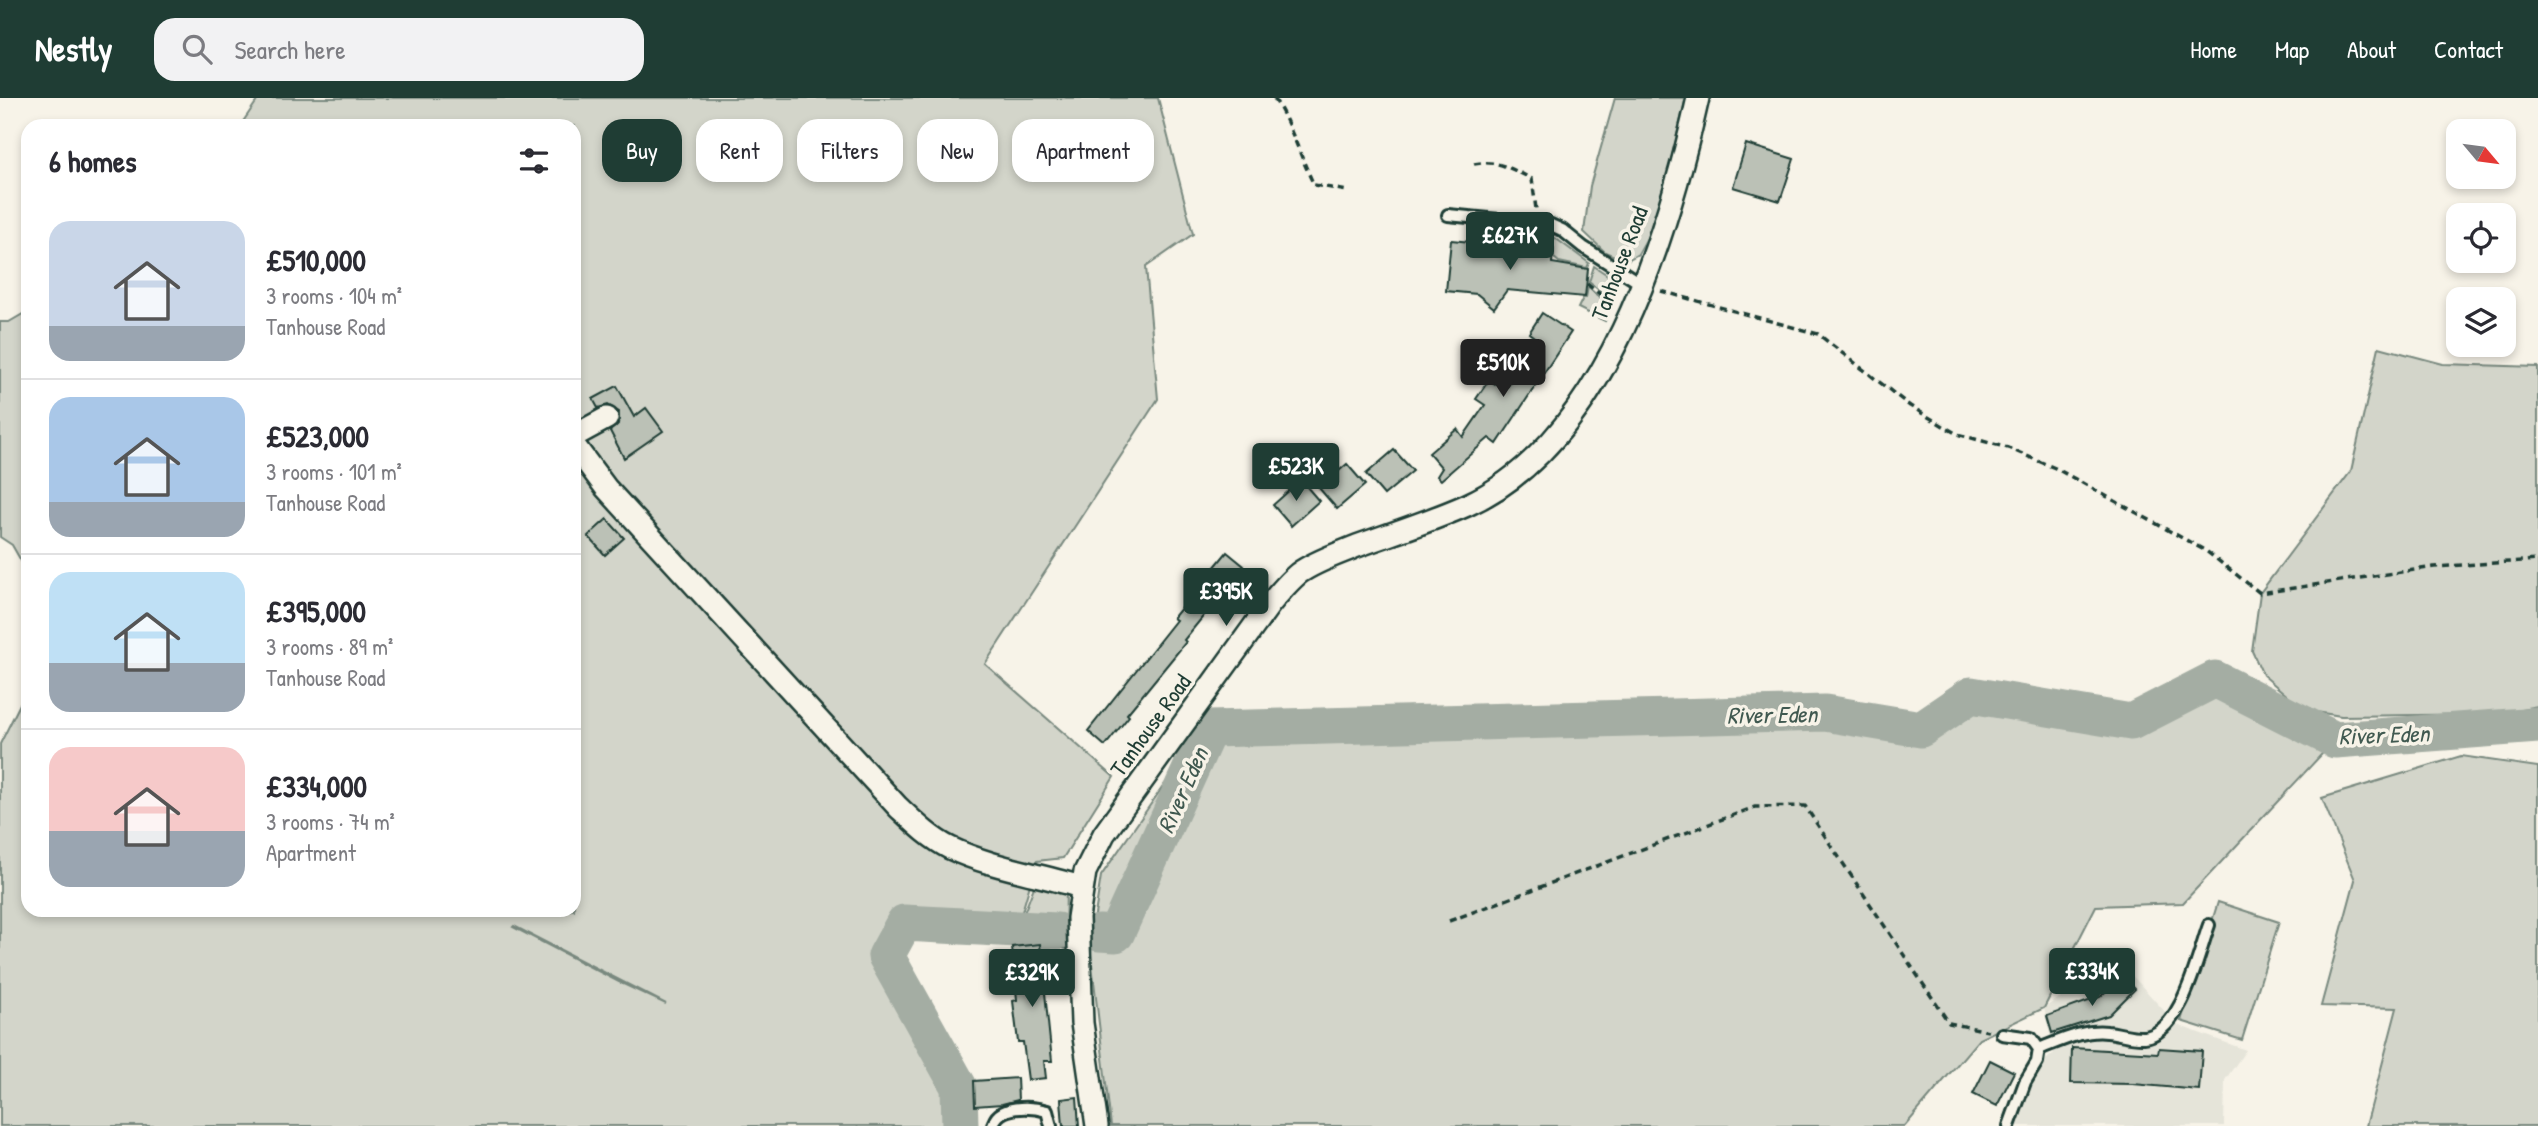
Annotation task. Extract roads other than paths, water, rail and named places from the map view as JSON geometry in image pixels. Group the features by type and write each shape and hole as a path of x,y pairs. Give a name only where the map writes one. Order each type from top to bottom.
{"street":[{"name":"Tanhouse Road","path":"1097,1126 1082,1023 1078,918 1081,887 1091,856 1104,834 1284,587 1301,572 1318,563 1486,496 1527,467 1550,443 1596,380 1650,287 1698,98"},
{"path":"581,432 607,418"},
{"path":"581,454 606,488 898,807 928,835 950,848 974,857 1081,887"}],"lane":[{"path":"1448,215 1538,223 1562,230 1583,247 1650,287"},
{"path":"2039,1049 2084,1034 2103,1031 2144,1037 2161,1032 2178,1013 2209,925"},
{"path":"2002,1034 2031,1038 2039,1049 2037,1062 2025,1082 2010,1126"},
{"path":"993,1126 994,1119 1001,1112 1039,1108 1047,1111 1051,1126"}],"waterway":[{"name":"River Eden","path":"1099,933 1116,934 1209,729 1825,713 1921,729 1971,695 2131,722 2215,679 2335,740 2538,725"},
{"name":"River Eden","path":"960,1126 959,1087 886,956 904,923 1057,931"}]}
